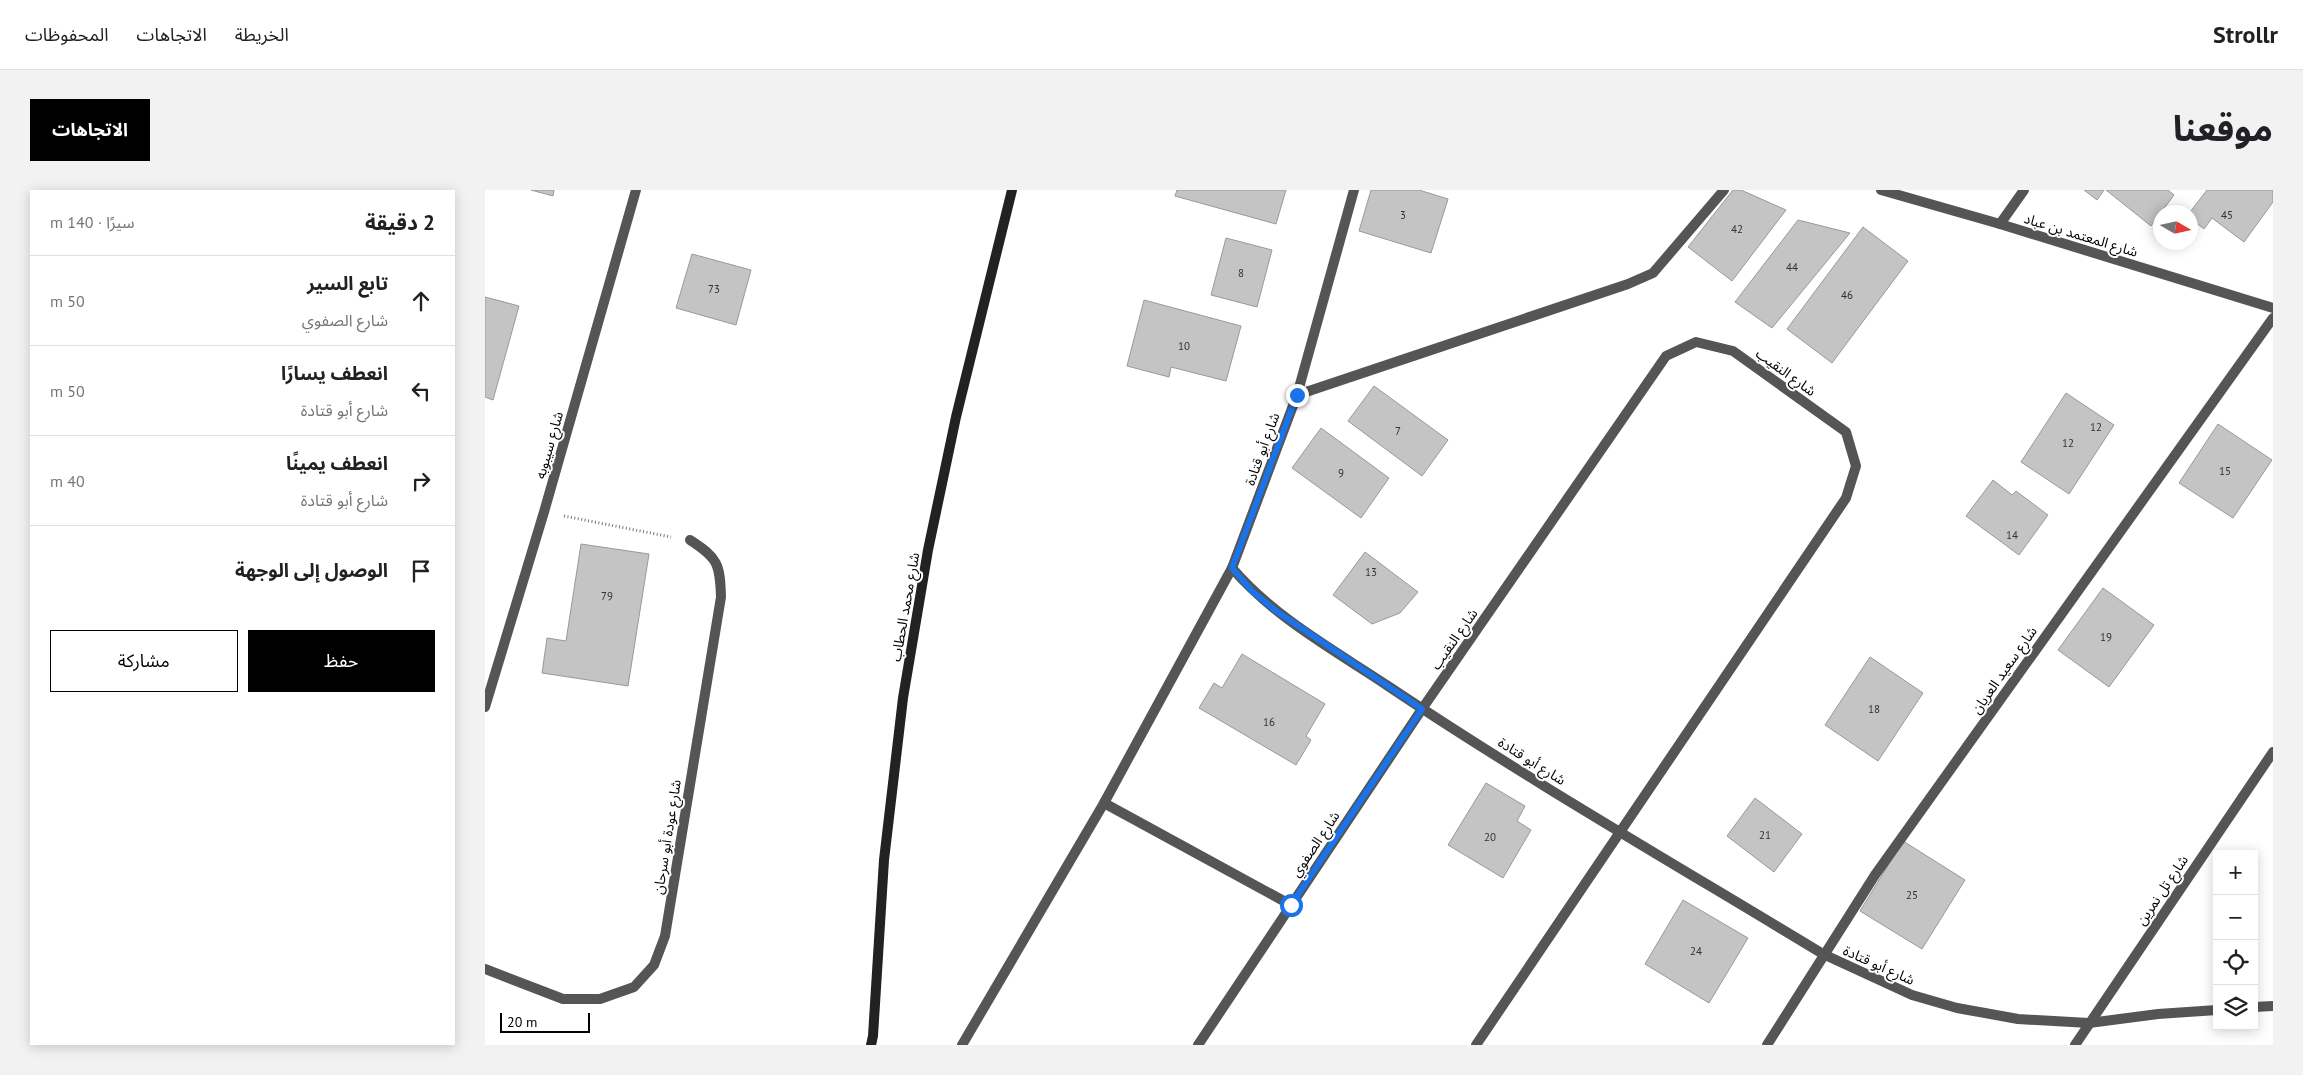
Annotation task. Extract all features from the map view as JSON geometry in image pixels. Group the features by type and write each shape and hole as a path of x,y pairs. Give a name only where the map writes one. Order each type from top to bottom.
{"street":[{"name":"شارع سيبوبه","path":"485,706 544,512 636,190"},
{"name":"شارع محمد الحطاب","path":"873,1042 883,860 905,689 928,550 956,417 1013,190"},
{"name":"شارع أبو قتادة","path":"1354,190 1297,395 1232,568 1253,592 1276,611 1422,709 1620,831 1823,954 1912,995 1957,1008 2018,1019 2089,1023 2158,1014 2213,1010"},
{"path":"1297,395 1618,287 1653,273 1723,190"},
{"name":"شارع المعتمد بن عباد","path":"1881,190 2000,224 2273,308"},
{"path":"2000,224 2024,190"},
{"name":"شارع سعيد العريان","path":"1767,1045 1823,954 1875,875 2273,318"},
{"name":"شارع النقيب","path":"1422,709 1666,356 1696,342 1733,351 1846,432 1856,466 1846,498 1620,831"},
{"name":"شارع عودة أبو سرحان","path":"485,969 563,998 600,999 634,987 654,965 665,936 721,597 720,571 709,553 690,540"},
{"path":"962,1045 1104,802 1232,568"},
{"name":"شارع الصفوي","path":"1198,1045 1422,709"},
{"name":"شارع تل نمرين","path":"2075,1045 2273,752"},
{"path":"1104,802 1291,905"},
{"path":"1476,1045 1620,831"},
{"path":"2258,1007 2273,1006"}],"path":[{"path":"544,512 690,540"}],"building":[{"path":"531,190 554,190 553,196"},
{"path":"1177,190 1286,190 1276,224 1175,196"},
{"path":"1371,190 1419,190 1448,199 1431,253 1359,231"},
{"path":"1733,190 1741,190 1786,210 1732,281 1688,247"},
{"path":"2084,190 2104,190 2097,200"},
{"path":"2106,190 2168,190 2174,195 2167,205 2153,205 2153,223 2151,226"},
{"path":"2207,190 2273,190 2273,202 2244,242 2212,218 2204,229 2198,224 2198,205 2195,205"},
{"path":"1798,220 1850,233 1772,328 1735,302"},
{"path":"1863,227 1908,261 1832,363 1787,329"},
{"path":"1226,238 1272,250 1257,307 1211,295"},
{"path":"692,254 751,270 736,325 676,308"},
{"path":"485,297 519,306 493,400 485,397"},
{"path":"1144,300 1241,326 1226,381 1171,367 1169,377 1127,366"},
{"path":"1374,386 1448,440 1422,476 1348,421"},
{"path":"2066,393 2114,425 2069,494 2021,462"},
{"path":"2218,424 2272,460 2233,518 2179,483"},
{"path":"1321,428 1389,478 1361,518 1292,468"},
{"path":"1993,480 2012,495 2016,491 2048,515 2019,555 1966,516"},
{"path":"581,544 649,554 628,686 542,673 547,638 566,641"},
{"path":"1365,552 1418,592 1400,613 1372,624 1333,595"},
{"path":"2103,588 2154,625 2109,687 2058,650"},
{"path":"1242,654 1325,704 1306,736 1311,740 1296,765 1199,708 1214,683 1222,688"},
{"path":"1870,657 1923,693 1878,761 1825,725"},
{"path":"1486,783 1525,806 1517,821 1531,830 1503,878 1448,845"},
{"path":"1755,798 1802,834 1774,872 1727,836"},
{"path":"1903,841 1965,880 1922,949 1860,911"},
{"path":"1683,900 1748,938 1709,1003 1645,964"}],"route":[{"path":"1291,905 1422,709 1276,611 1253,592 1232,568 1297,395"}]}
